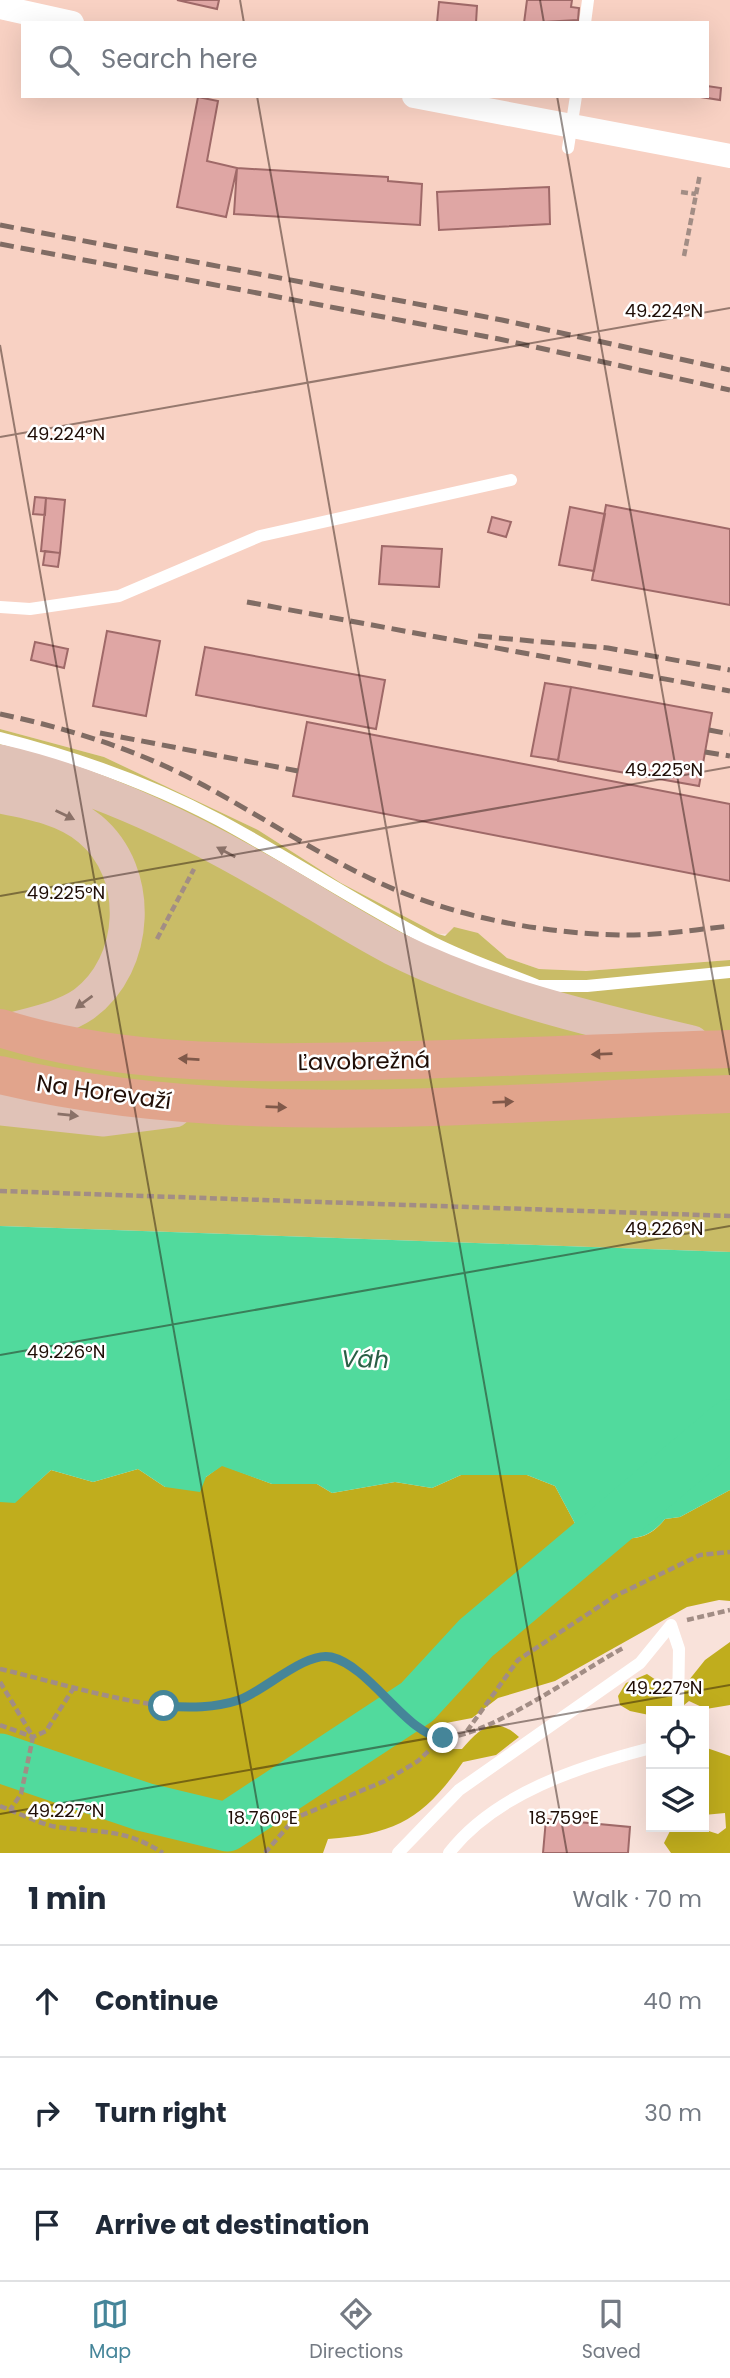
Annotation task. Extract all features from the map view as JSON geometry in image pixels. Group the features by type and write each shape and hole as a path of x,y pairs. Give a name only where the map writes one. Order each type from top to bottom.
{"main road":[{"path":"0,762 24,767 126,804 208,842 393,947 481,986 593,1020 724,1049"},
{"path":"0,796 64,813 91,830 113,858 125,892 128,929 121,958 105,984 83,1004 57,1018 4,1030"},
{"name":"Ľavobrežná","path":"4,1030 121,1052 247,1062 391,1061 724,1049"},
{"name":"Na Horevaží","path":"0,1076 94,1093 208,1105"},
{"name":"Ľavobrežná","path":"208,1105 405,1106 730,1094"},
{"path":"0,1108 104,1119 208,1105"}],"street":[{"path":"0,7 63,21"},
{"path":"421,98 570,138 730,156"}],"lane":[{"path":"585,21 588,0"},
{"path":"570,138 576,98"},
{"path":"0,607 30,609 119,596 260,536 511,480"},
{"path":"0,738 94,766 219,820 336,890 435,943 532,986 587,986 730,972"},
{"path":"671,1625 678,1649 678,1706"},
{"path":"398,1853 459,1790 639,1663 671,1625"},
{"path":"449,1853 461,1838 494,1812 538,1787 608,1759 646,1749"}],"path":[{"path":"684,256 704,151"},
{"path":"681,192 696,194"},
{"path":"156,940 200,857"},
{"path":"0,1191 730,1216"},
{"path":"465,1733 518,1660 615,1596 700,1555 730,1552"},
{"path":"0,1669 164,1706 193,1708 239,1699 317,1657 330,1657 358,1672 427,1734 443,1738 465,1733 526,1705 622,1648 671,1625 730,1610"},
{"path":"0,1682 33,1737 32,1751 20,1794 10,1810"},
{"path":"0,1725 33,1737 46,1731 75,1686"},
{"path":"265,1853 295,1818 385,1781 418,1761 443,1738"},
{"path":"0,1806 59,1827 115,1831 142,1840 163,1853"}],"shaded area":[{"path":"0,0 730,0 730,960 586,971 539,969 507,958 478,933 438,934 341,883 258,830 104,757 0,729"},
{"path":"0,729 104,757 258,830 341,883 438,934 445,936 454,927 478,933 507,958 539,969 586,971 730,960 730,1252 0,1226"},
{"path":"222,1465 272,1484 317,1484 332,1493 395,1482 432,1488 461,1475 527,1475 555,1486 579,1531 615,1538 646,1535 665,1519 680,1517 730,1490 730,1601 719,1600 687,1607 555,1681 498,1698 472,1718 446,1723 433,1736 442,1749 462,1749 488,1726 502,1726 519,1737 496,1755 463,1762 435,1797 407,1820 373,1833 328,1839 323,1853 0,1853 0,1502 15,1502 51,1470 93,1482 138,1469 165,1487 206,1477"},
{"path":"730,1642 730,1705 709,1708 709,1706 700,1706 689,1701 683,1706 646,1706 646,1714 630,1711 620,1705 618,1696 626,1683 647,1674 662,1684 685,1685 705,1660"},
{"path":"709,1749 730,1756 730,1853 671,1853 664,1843 670,1832 709,1831 718,1834 726,1828 725,1813 709,1815"}],"water":[{"name":"Váh","path":"0,1226 730,1252 730,1490 680,1517 665,1519 656,1529 636,1538 615,1538 579,1531 555,1486 527,1475 461,1475 432,1488 395,1482 332,1493 317,1484 272,1484 222,1466 206,1477 200,1492 165,1487 138,1469 93,1482 51,1470 15,1503 0,1502"}],"building":[{"path":"177,0 219,0 217,9"},
{"path":"527,0 572,0 571,7 579,8 578,20 524,21"},
{"path":"439,2 477,6 476,21 437,21"},
{"path":"709,86 721,88 720,100 707,98"},
{"path":"198,98 218,101 207,161 237,168 226,217 177,207"},
{"path":"237,168 388,177 388,181 422,184 420,225 234,214"},
{"path":"549,187 550,224 439,230 437,192"},
{"path":"35,497 46,498 45,515 33,514"},
{"path":"46,498 65,500 60,553 41,551"},
{"path":"606,505 730,529 730,605 592,580"},
{"path":"570,507 605,514 594,571 559,565"},
{"path":"492,517 511,522 506,537 488,532"},
{"path":"382,546 442,549 439,587 379,584"},
{"path":"45,551 60,553 58,567 43,565"},
{"path":"107,631 160,641 146,716 93,706"},
{"path":"35,642 68,649 64,668 31,660"},
{"path":"205,647 385,680 376,729 196,695"},
{"path":"545,683 571,687 558,760 531,756"},
{"path":"571,687 712,713 699,786 558,761"},
{"path":"307,722 730,804 730,881 293,796"},
{"path":"546,1819 630,1827 628,1853 543,1853"}],"waterway":[{"path":"0,1758 144,1807 227,1827 417,1702 476,1638 730,1424"}],"railway":[{"path":"0,225 502,320 730,370"},
{"path":"0,244 499,339 730,390"},
{"path":"247,602 730,691"},
{"path":"478,636 608,648 730,670"},
{"path":"0,714 79,734 156,762 205,786 379,883 457,911 537,928 592,934 646,935 730,926"},
{"path":"709,730 730,734"},
{"path":"100,733 298,771"},
{"path":"705,752 730,756"}],"route":[{"path":"164,1706 217,1706 260,1690 303,1663 317,1657 330,1657 358,1672 427,1734 443,1738"}]}
